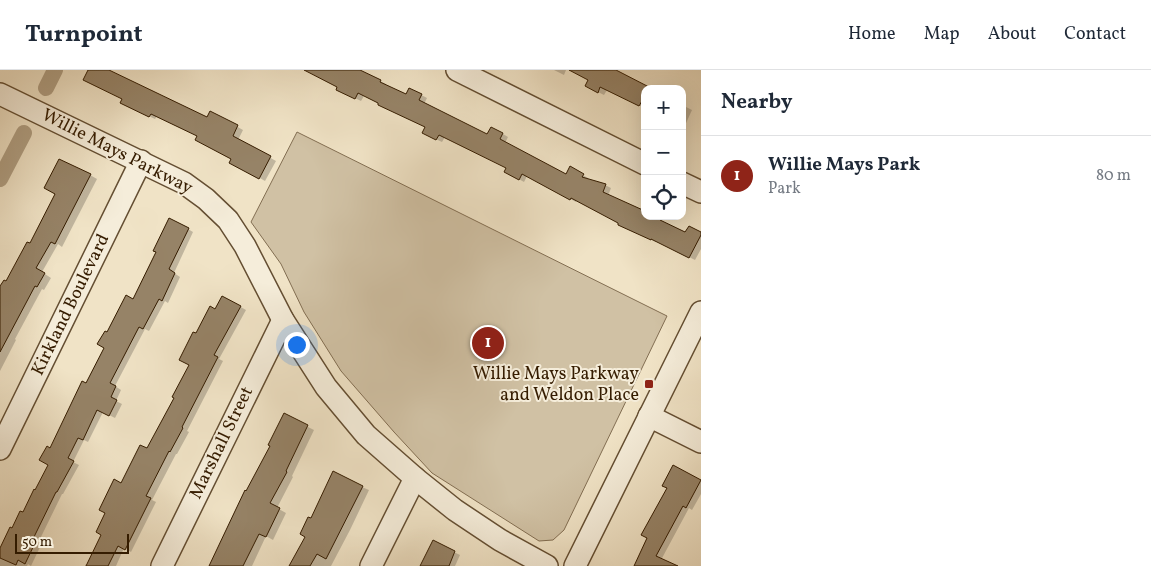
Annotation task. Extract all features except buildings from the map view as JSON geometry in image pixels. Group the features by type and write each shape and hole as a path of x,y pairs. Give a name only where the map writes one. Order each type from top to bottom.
{"street":[{"path":"457,70 641,162"},
{"name":"Willie Mays Parkway","path":"0,94 184,183 206,199 228,220 245,246 283,320 326,387 366,435 454,510 500,540 547,566"},
{"name":"Kirkland Boulevard","path":"0,449 141,162"},
{"path":"686,185 701,192"},
{"path":"575,566 701,312"},
{"name":"Marshall Street","path":"162,566 283,320"},
{"path":"649,416 701,442"},
{"path":"371,566 415,478"}],"shaded area":[{"path":"297,132 667,316 564,530 553,540 539,541 432,473 341,371 304,312 281,264 251,222"}],"waterway":[{"path":"46,88 55,70"},
{"path":"0,179 24,133"}],"place":[{"name":"Willie Mays Park","path":"488,343"},
{"name":"Willie Mays Parkway and Weldon Place","path":"649,384"}]}
